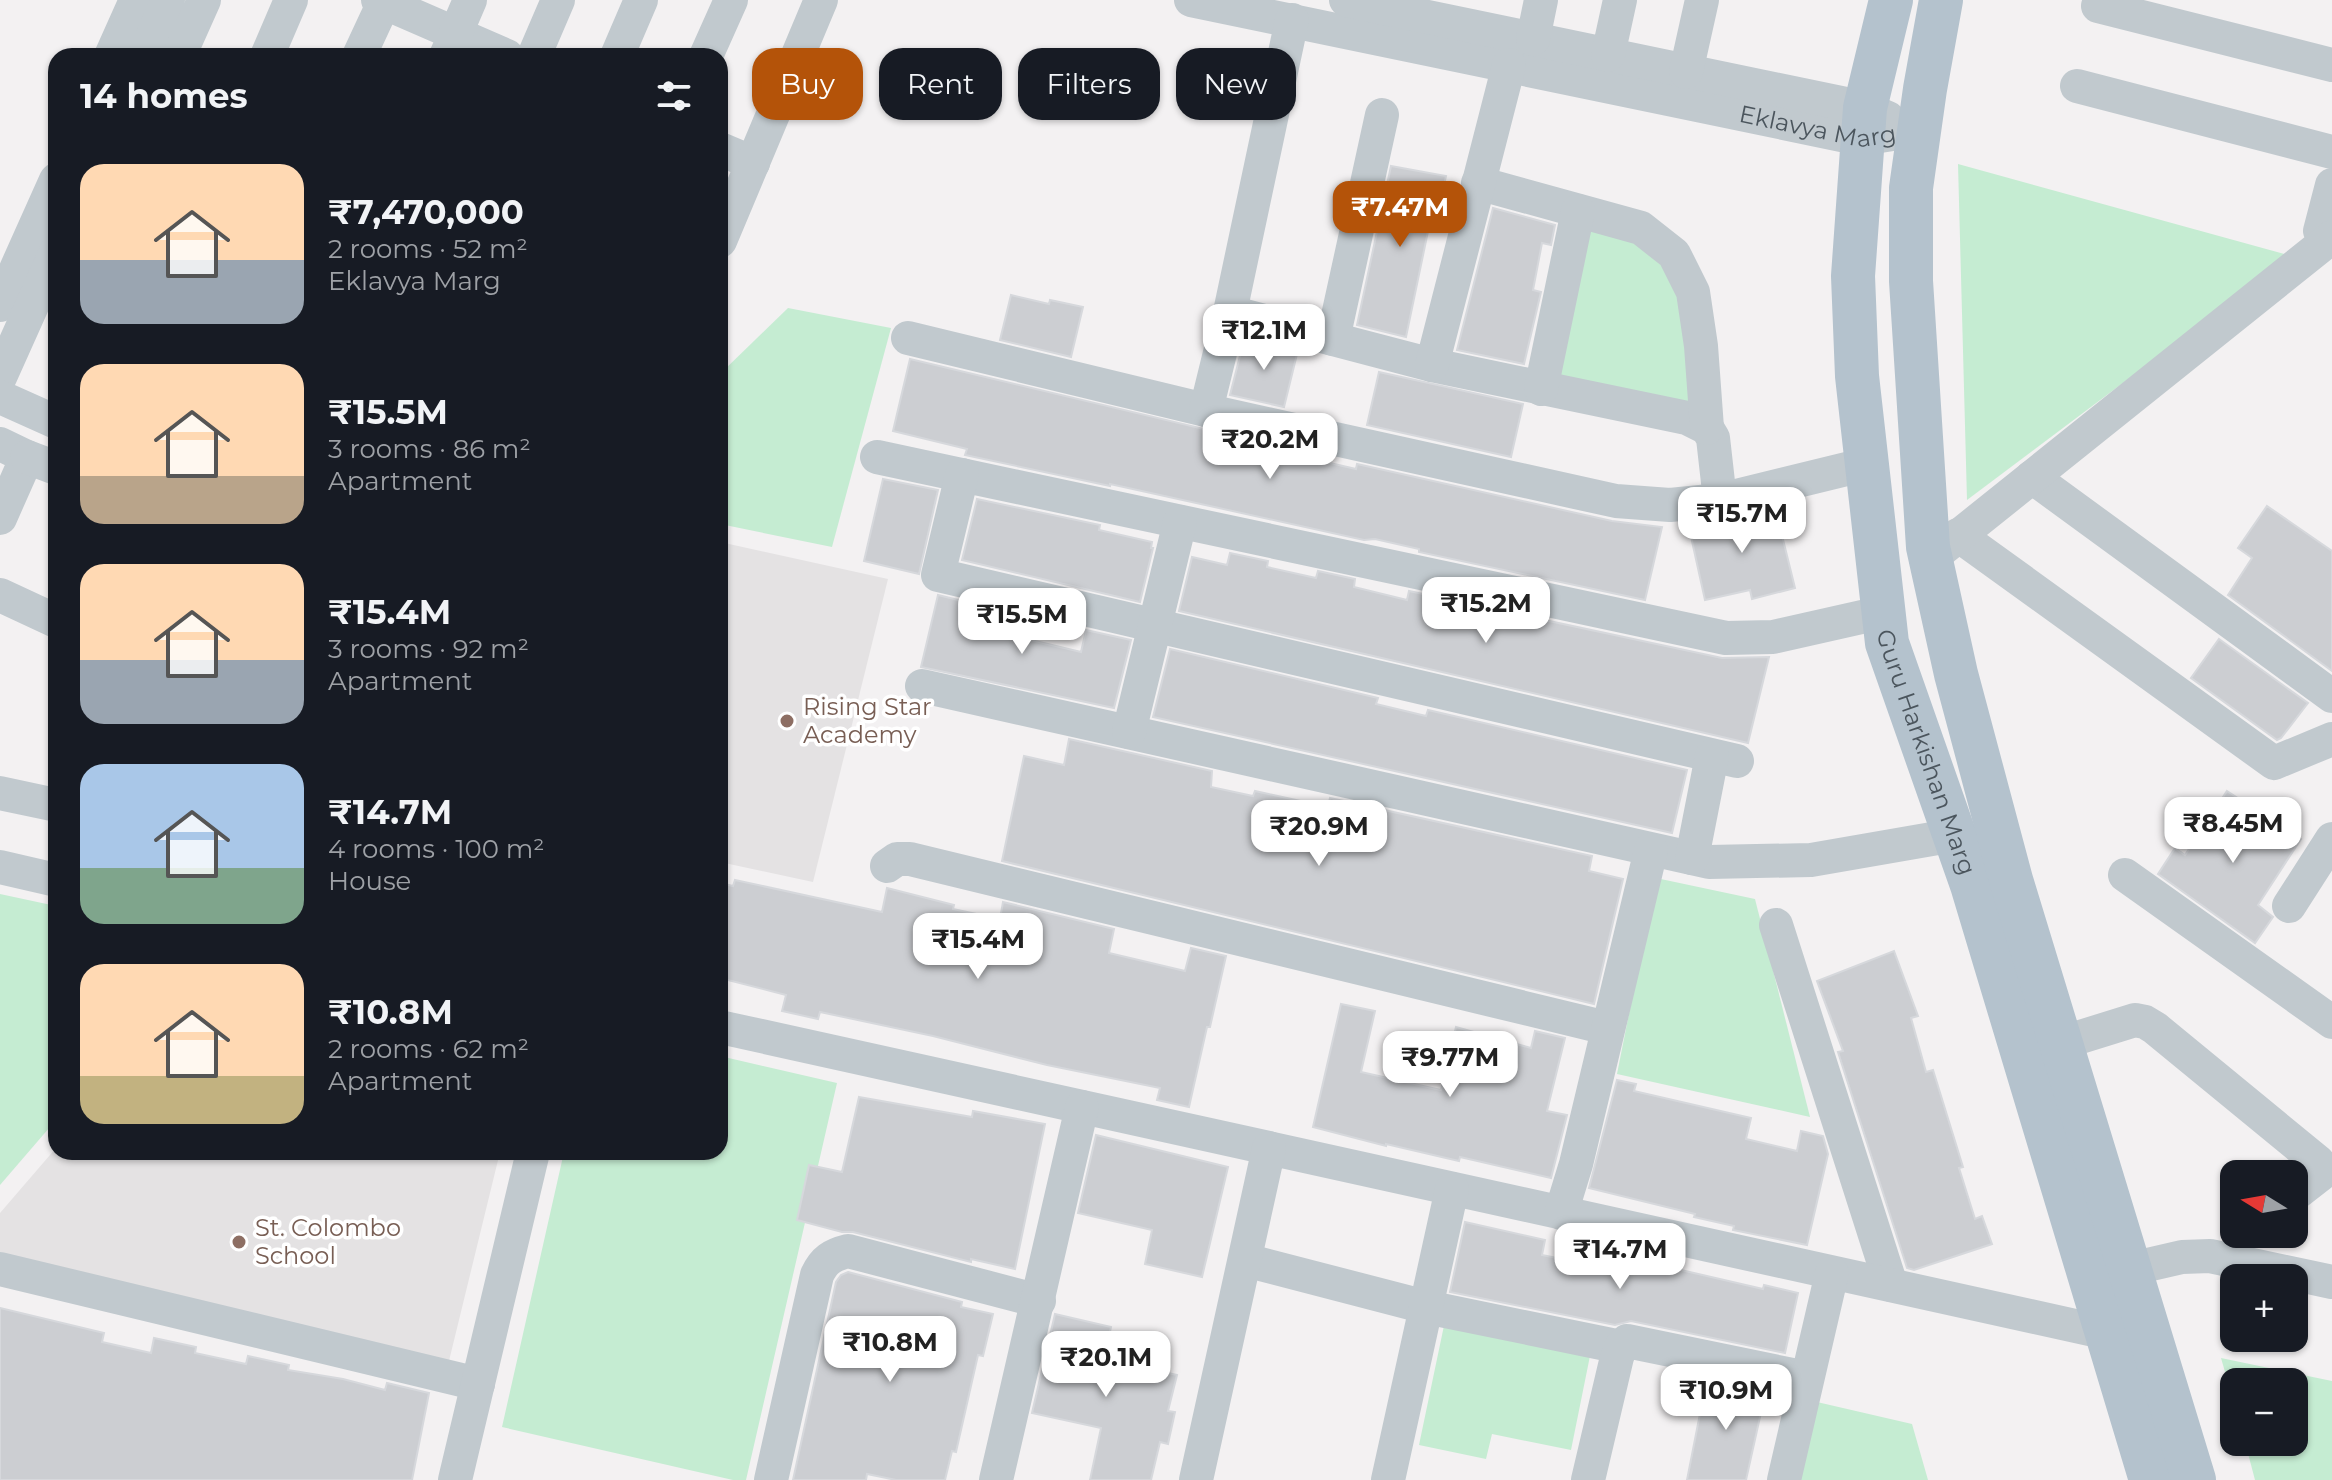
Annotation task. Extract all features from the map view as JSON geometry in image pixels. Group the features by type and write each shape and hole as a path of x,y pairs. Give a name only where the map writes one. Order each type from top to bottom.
{"main road":[{"name":"Guru Harkishan Marg","path":"1891,0 1863,124 1853,276 1857,376 1887,643 1955,835 2151,1480"},
{"name":"Guru Harkishan Marg","path":"1941,0 1911,188 1911,281 1945,546 1956,674 2003,851 2194,1480"}],"street":[{"path":"115,48 136,0"},
{"path":"147,48 168,0"},
{"path":"183,48 204,0"},
{"path":"270,48 291,0"},
{"path":"362,48 382,1 451,45 470,0"},
{"path":"537,48 558,0"},
{"path":"620,48 641,0"},
{"path":"710,48 731,0"},
{"path":"728,222 821,0"},
{"name":"Eklavya Marg","path":"1191,0 1509,65 1863,124 1918,130"},
{"name":"Eklavya Marg","path":"1346,0 1459,12 1533,39 1686,72 1863,124"},
{"path":"1533,39 1541,0"},
{"path":"1608,55 1620,0"},
{"path":"1686,72 1702,0"},
{"path":"2098,6 2332,65"},
{"path":"1206,410 1292,20"},
{"path":"1432,365 1509,65"},
{"path":"2077,86 2332,152"},
{"path":"1333,339 1382,115"},
{"path":"728,152 753,163"},
{"path":"1478,183 1641,228 1674,254 1693,292 1701,346 1707,428 1713,438 1720,500"},
{"path":"2332,185 2326,234 1945,546 2274,763 2332,739"},
{"path":"0,305 48,198"},
{"path":"1541,389 1578,211"},
{"path":"0,377 48,270"},
{"path":"1230,312 1432,365 1687,418 1707,428"},
{"path":"908,338 1206,410 1616,501 1670,505 1720,500 1867,464"},
{"path":"0,397 48,418"},
{"path":"0,518 28,456"},
{"path":"877,457 1726,638 1773,637 1884,612"},
{"path":"962,475 938,575 1724,759 1692,858"},
{"path":"2032,477 2332,698 2324,710 2324,721 2332,732"},
{"path":"1129,732 1180,522"},
{"path":"0,595 48,617"},
{"path":"922,686 1709,862 1811,860 1955,835"},
{"path":"0,793 48,803"},
{"path":"2289,906 2332,839"},
{"path":"1561,1213 1576,1164 1651,850"},
{"path":"887,866 897,859 910,859 1607,1028"},
{"path":"0,867 48,878"},
{"path":"2125,875 2332,1022"},
{"path":"1776,925 1891,1285"},
{"path":"2061,1043 2135,1020 2145,1022 2318,1162 2321,1174 2308,1184"},
{"path":"728,1029 2107,1333"},
{"path":"996,1480 1082,1107"},
{"path":"1196,1480 1269,1148"},
{"path":"455,1480 531,1160"},
{"path":"1388,1480 1452,1189"},
{"path":"2210,1256 2221,1248"},
{"path":"771,1480 817,1275 822,1264 833,1255 848,1251 1039,1301"},
{"path":"2130,1269 2182,1257 2210,1256 2332,1282"},
{"path":"1245,1260 1426,1307 1621,1347"},
{"path":"0,1269 478,1384"},
{"path":"1784,1480 1832,1273"},
{"path":"1588,1480 1621,1347 1627,1341 1807,1378"}],"shaded area":[{"name":"Rising Star Academy","path":"728,544 888,579 813,882 728,864"},
{"name":"St. Colombo School","path":"48,1157 48,1160 498,1160 448,1365 0,1271 0,1213"}],"green space":[{"path":"1958,164 2292,256 1967,500"},
{"path":"1581,229 1642,240 1677,270 1695,329 1690,409 1548,376"},
{"path":"788,308 891,328 832,547 728,526 728,366"},
{"path":"1656,878 1755,899 1810,1117 1617,1074"},
{"path":"0,894 48,904 48,1129 0,1185"},
{"path":"728,1058 837,1083 746,1480 733,1480 502,1427 562,1160 728,1160"},
{"path":"1446,1316 1592,1346 1571,1450 1492,1434 1486,1459 1419,1445"},
{"path":"2221,1358 2269,1368 2224,1368"},
{"path":"2308,1376 2332,1381 2332,1480 2255,1480 2249,1456 2308,1456"},
{"path":"1817,1402 1912,1424 1928,1480 1799,1480"}],"building":[{"path":"1391,166 1446,176 1438,213 1432,212 1406,337 1357,325"},
{"path":"1493,208 1555,225 1551,245 1542,243 1533,290 1541,292 1524,364 1457,350"},
{"path":"1011,295 1049,304 1050,300 1083,307 1071,357 1000,340"},
{"path":"1245,336 1298,350 1284,407 1230,395"},
{"path":"910,359 1279,447 1278,451 1356,469 1357,464 1612,521 1662,527 1645,600 1419,552 1419,549 1375,539 1364,540 965,455 967,449 893,431"},
{"path":"1379,372 1523,404 1511,457 1367,425"},
{"path":"883,479 938,490 919,574 864,561"},
{"path":"977,499 1100,525 1099,530 1152,542 1140,602 962,560"},
{"path":"2267,506 2332,551 2332,671 2228,595 2252,558 2238,548"},
{"path":"1775,507 1795,588 1752,599 1750,590 1705,600 1688,523 1725,519"},
{"path":"1230,553 1268,561 1267,567 1316,578 1318,571 1355,579 1354,587 1407,600 1409,591 1722,658 1769,657 1748,743 1179,611 1192,557 1227,565"},
{"path":"938,595 1007,612 1002,633 1081,652 1086,630 1131,640 1114,708 921,667"},
{"path":"2219,639 2308,703 2281,738 2277,740 2191,678"},
{"path":"1170,649 1378,698 1376,704 1426,716 1428,710 1687,770 1672,833 1153,717"},
{"path":"1069,739 1212,771 1211,787 1253,796 1255,791 1328,807 1330,798 1592,856 1589,871 1623,879 1594,1004 1002,861 1024,756 1064,765"},
{"path":"2227,791 2301,839 2258,905 2273,917 2255,943 2158,874 2175,848 2185,855"},
{"path":"735,880 882,912 887,888 954,905 953,909 1000,919 1003,902 1114,929 1109,953 1185,971 1191,948 1226,956 1189,1107 1157,1100 1160,1088 820,1012 818,1019 782,1011 786,995 728,980 728,885 733,886"},
{"path":"1894,951 1918,1016 1911,1018 1926,1072 1933,1070 1963,1167 1959,1168 1975,1219 1982,1216 1992,1244 1914,1270 1907,1268 1838,1052 1843,1051 1817,981"},
{"path":"1341,1004 1375,1011 1361,1072 1441,1090 1456,1027 1531,1048 1535,1031 1565,1038 1547,1111 1567,1115 1551,1178 1460,1157 1459,1161 1386,1146 1313,1127"},
{"path":"1617,1080 1636,1084 1634,1091 1751,1118 1746,1139 1797,1151 1801,1131 1823,1136 1828,1154 1807,1245 1733,1230 1734,1226 1694,1217 1695,1214 1589,1188"},
{"path":"859,1097 972,1117 973,1111 1045,1124 1015,1269 971,1259 971,1262 797,1220 809,1165 842,1172"},
{"path":"1096,1135 1228,1167 1202,1277 1145,1264 1152,1230 1078,1213"},
{"path":"1465,1222 1545,1240 1542,1255 1622,1271 1625,1257 1763,1289 1764,1285 1798,1293 1785,1353 1631,1321 1615,1325 1450,1292"},
{"path":"848,1272 962,1302 961,1307 993,1314 983,1356 978,1355 956,1452 952,1451 945,1480 896,1480 867,1474 866,1480 793,1480 836,1282"},
{"path":"0,1308 104,1333 102,1342 151,1353 154,1338 196,1347 195,1353 246,1364 248,1356 289,1365 288,1370 385,1390 387,1383 429,1393 412,1480 0,1480"},
{"path":"1055,1314 1111,1327 1104,1358 1177,1375 1168,1411 1175,1412 1168,1444 1160,1442 1151,1480 1090,1480 1101,1428 1032,1413"},
{"path":"1707,1378 1766,1390 1746,1480 1687,1480"}],"place":[{"name":"Rising Star Academy","path":"787,721"},
{"name":"St. Colombo School","path":"239,1242"}]}
